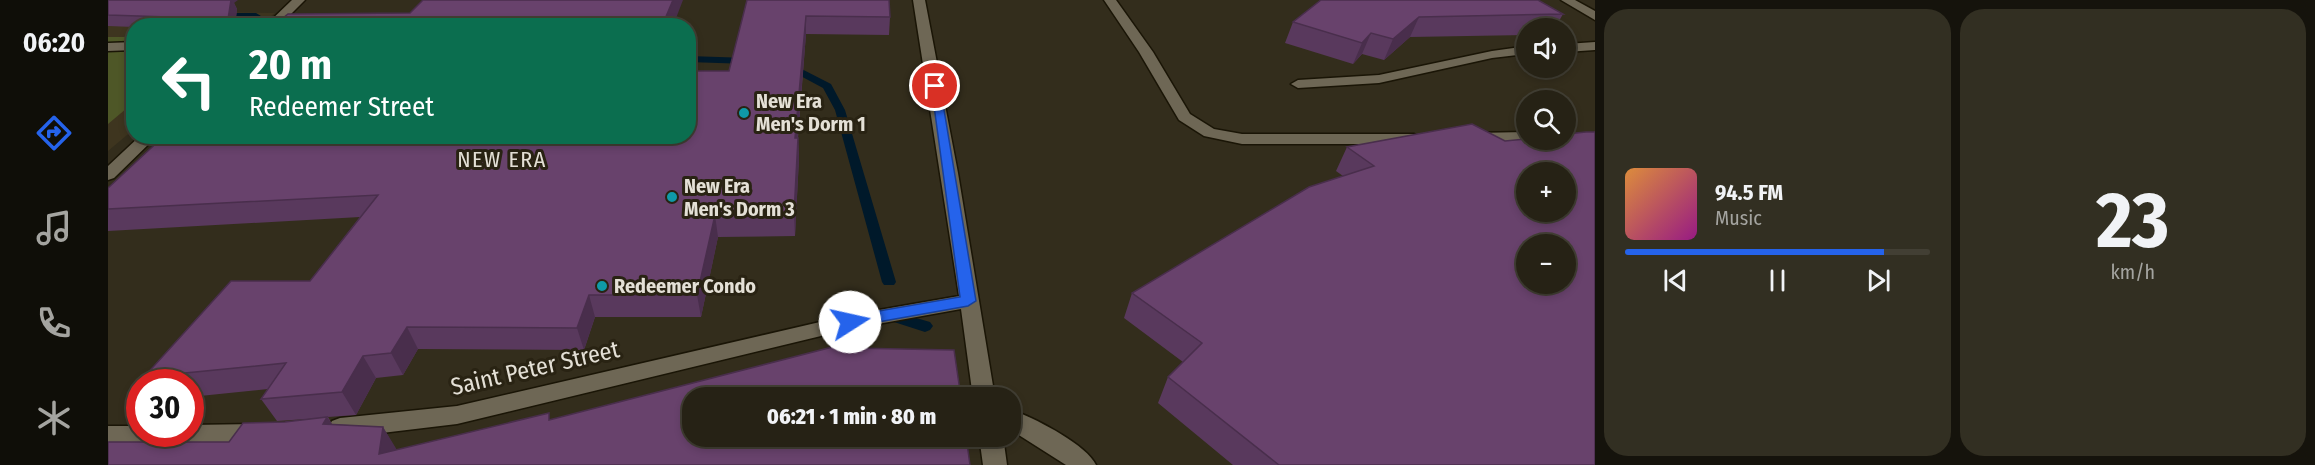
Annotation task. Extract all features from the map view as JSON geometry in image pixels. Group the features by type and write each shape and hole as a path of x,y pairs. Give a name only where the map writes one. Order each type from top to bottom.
{"street":[{"path":"280,18 299,0"},
{"path":"919,0 950,173 982,387"},
{"path":"1110,0 1146,52 1184,117 1209,133 1252,139 1433,138"},
{"path":"1567,0 1595,16"},
{"path":"108,47 126,46"},
{"path":"1576,47 1595,46"},
{"path":"1298,84 1346,83 1392,77 1465,58 1516,51"},
{"path":"1456,138 1516,137"},
{"path":"108,175 141,144"},
{"name":"Saint Peter Street","path":"324,430 457,415 850,322 968,301"},
{"path":"1021,425 1059,446 1084,465"},
{"path":"108,436 278,434"},
{"path":"993,447 995,465"}],"shaded area":[{"path":"201,12 275,13 269,18 154,18"},
{"path":"126,22 126,136 108,151 108,24"}],"green space":[{"path":"108,37 126,37 126,109 108,124"}],"building":[{"path":"108,0 231,0 228,18 108,15"},
{"path":"423,0 673,0 665,18 283,18 288,14 410,13"},
{"path":"747,0 889,0 890,17 806,16 795,138 798,138 794,214 715,215 697,295 589,295 577,328 407,327 391,353 363,356 342,392 261,399 286,363 204,371 204,369 151,369 231,281 310,281 378,195 108,209 108,188 155,144 696,144 696,71 729,71"},
{"path":"1321,0 1538,0 1563,14 1419,17 1393,39 1371,33 1362,43 1293,22"},
{"path":"1472,124 1505,141 1516,140 1516,150 1576,150 1576,133 1595,132 1595,465 1279,465 1168,377 1202,343 1132,293 1309,187 1374,166 1347,147"},
{"path":"848,343 850,348 954,350 959,387 682,387 682,447 968,447 970,465 108,465 108,442 126,442 126,447 204,447 204,442 229,442 243,423 285,422 327,417 323,424 383,427 379,454 549,413 549,420"}],"waterway":[{"path":"220,16 256,16"},
{"path":"696,59 749,61"},
{"path":"786,64 827,86 840,110 889,282"},
{"path":"899,318 925,326"}],"place":[{"name":"New Era Men's Dorm 1","path":"744,113"},
{"name":"New Era Men's Dorm 3","path":"672,197"},
{"name":"Redeemer Condo","path":"602,286"}],"district":[{"name":"NEW ERA","path":"502,159"}],"route":[{"path":"850,322 968,301 935,86"}]}
